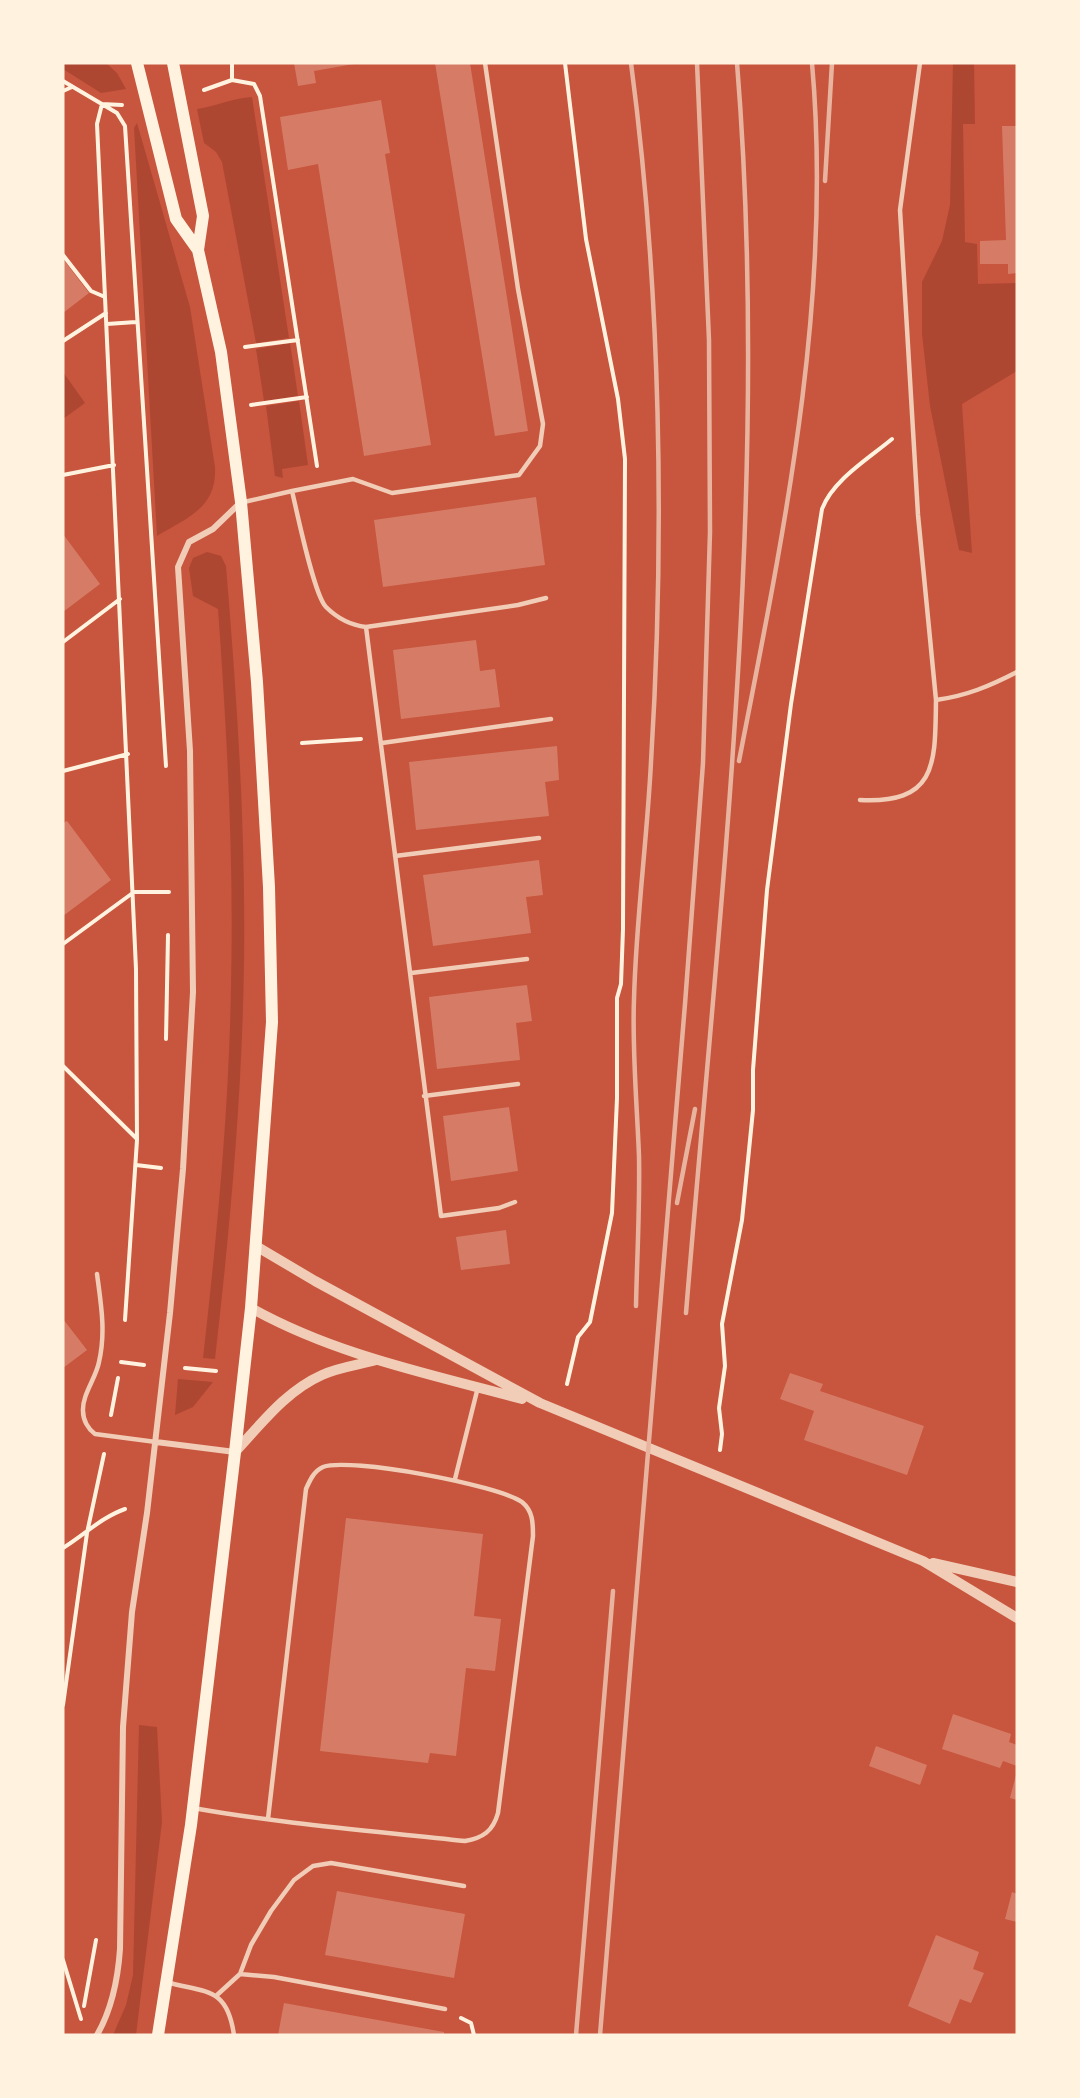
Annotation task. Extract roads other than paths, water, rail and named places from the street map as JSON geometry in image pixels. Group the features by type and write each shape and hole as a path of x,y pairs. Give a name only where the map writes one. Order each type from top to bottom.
{"main road":[{"path":"137,63 176,219 198,250"},
{"path":"158,2035 193,1809 235,1452 251,1308 272,1022 268,887 257,682 241,502 221,351 198,250 203,216 174,63"}],"street":[{"path":"97,2035 107,2014 119,1968 123,1726 132,1612 156,1442 183,1169 193,992 190,751 178,567 189,542 213,529 241,502"},
{"path":"256,1246 315,1281 540,1403 923,1561 1017,1618"},
{"path":"251,1308 308,1337 376,1360 540,1403"},
{"path":"156,1442 235,1452 279,1405 297,1390 323,1374 376,1360"},
{"path":"923,1561 1017,1582"}],"lane":[{"path":"241,502 353,479 392,493 519,475 540,446 543,424 518,289 485,63"},
{"path":"860,800 894,798 922,783 931,770 935,753 936,700 926,616 900,210 920,63"},
{"path":"292,491 307,554 324,605 350,625 366,627 518,605 546,597"},
{"path":"366,627 441,1216 500,1208 515,1202"},
{"path":"936,700 959,697 989,687 1017,672"},
{"path":"382,743 551,719"},
{"path":"395,856 539,838"},
{"path":"411,973 527,959"},
{"path":"424,1096 518,1084"},
{"path":"97,1274 104,1329 99,1364 83,1406 88,1429 95,1434 107,1437 156,1442"},
{"path":"455,1479 478,1387"},
{"path":"193,1809 268,1819 465,1841 477,1839 495,1825 500,1802 533,1523 530,1511 521,1502 455,1479 343,1465 320,1468 312,1477 306,1489 268,1819"},
{"path":"217,1995 240,1974 251,1945 271,1911 294,1880 313,1866 331,1863 464,1886"},
{"path":"240,1974 274,1977 445,2009"},
{"path":"166,1982 217,1995 231,2012 234,2035"}],"railway":[{"path":"631,63 649,236 658,412 659,501 655,676 634,999 634,1058 639,1156 636,1306"},
{"path":"600,2035 703,763 710,532 709,340 697,63"},
{"path":"686,1313 726,845 745,533 748,376 746,220 737,63"},
{"path":"739,761 787,501 810,327 816,239 817,151 812,63"},
{"path":"825,181 832,63"},
{"path":"677,1203 695,1109"},
{"path":"576,2035 613,1591"}]}
